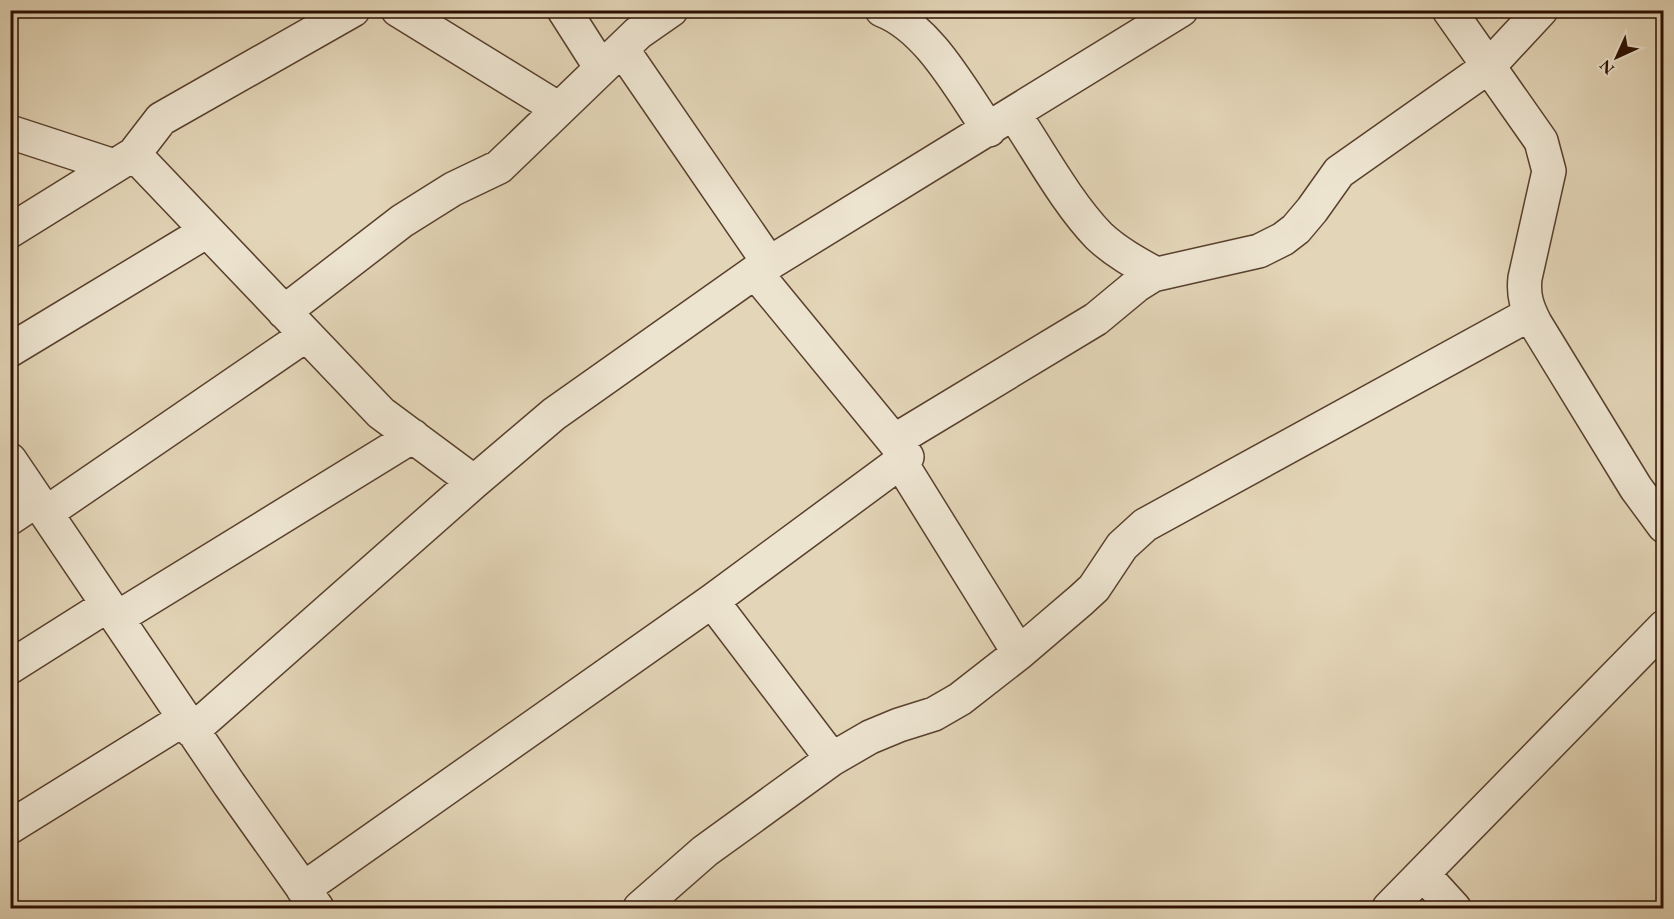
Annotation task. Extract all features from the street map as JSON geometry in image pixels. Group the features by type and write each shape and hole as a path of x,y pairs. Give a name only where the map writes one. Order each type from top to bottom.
{"street":[{"path":"10,231 124,160 161,119 353,10"},
{"path":"398,10 559,109"},
{"path":"564,10 612,58 897,452 1019,653"},
{"path":"10,518 41,506 295,324 402,221 453,189 499,167 638,33 671,10"},
{"path":"882,10 904,23 935,52 1002,122 1088,223 1112,247 1129,260 1156,274"},
{"path":"10,827 188,725 554,414 762,268 1181,10"},
{"path":"1449,10 1541,141 1550,171 1523,291 1524,302 1636,488 1664,526"},
{"path":"10,460 188,725 310,899 712,601 897,452 1096,319 1137,285 1156,274 1259,251 1277,243 1296,229 1339,172 1488,67 1540,10"},
{"path":"10,132 124,160 207,231 381,413 474,482"},
{"path":"10,350 207,231"},
{"path":"640,909 705,851 832,759 870,737 947,707 1019,653 1094,588 1122,546 1145,525 1530,314"},
{"path":"10,667 112,612 413,436"},
{"path":"712,601 832,759"},
{"path":"1389,909 1664,627"},
{"path":"1423,873 1454,909"}]}
